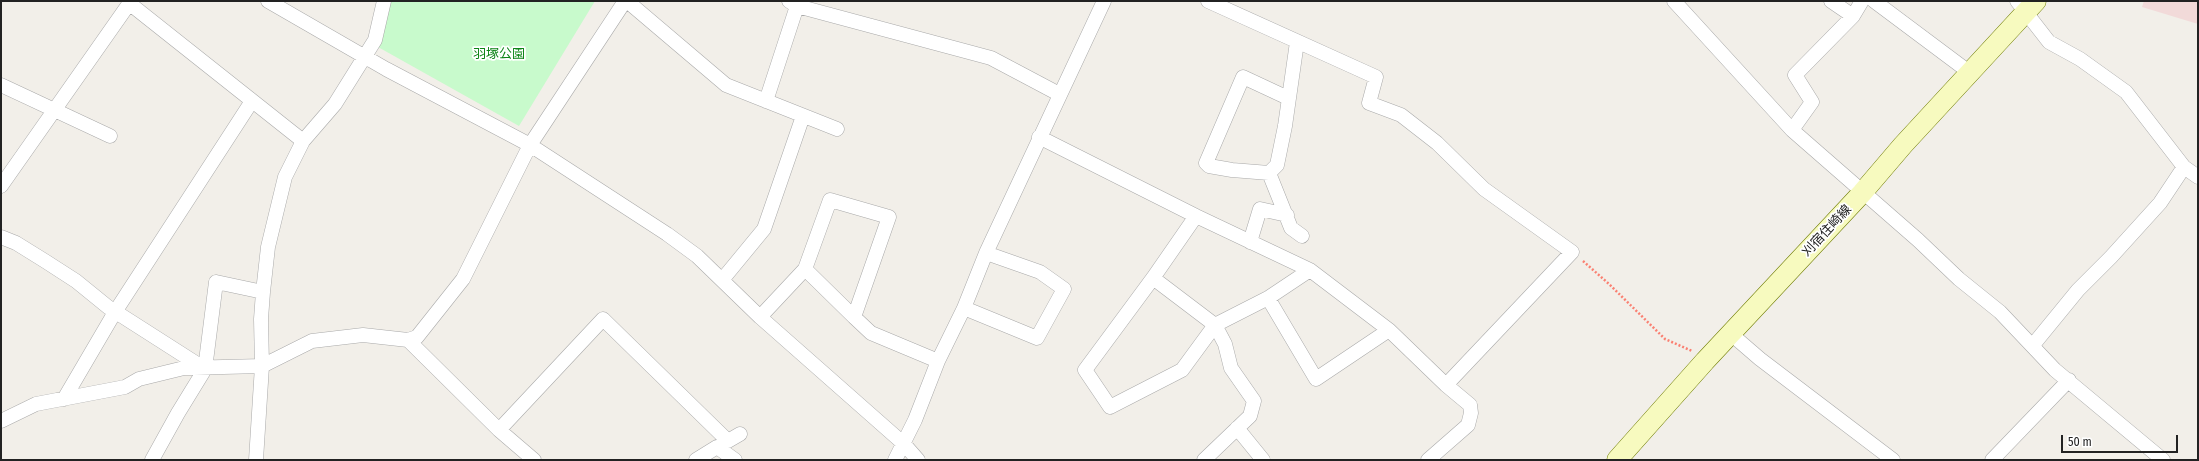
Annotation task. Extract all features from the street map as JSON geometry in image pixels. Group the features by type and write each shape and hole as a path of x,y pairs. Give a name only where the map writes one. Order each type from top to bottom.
{"main road":[{"name":"刈宿住崎線","path":"1617,460 1705,361 1862,193 1969,72 2026,4"}],"street":[{"path":"268,1 365,56 530,145 667,234 697,256 760,317 904,444 918,460"},
{"path":"256,460 262,366 261,319 268,247 285,177 303,141 335,104 375,40 384,1"},
{"path":"2,420 36,404 125,387 139,379 184,368 205,369 262,366 312,342 363,335 408,340 417,337 463,279 530,145 626,1 726,85 837,129"},
{"path":"896,460 938,361 964,308 986,253 1059,94 1104,1"},
{"path":"1208,1 1376,77 1369,103 1401,115 1437,144 1484,189 1572,252 1446,385"},
{"path":"1674,1 1792,130 1862,193 1918,240 1959,279 2000,312 2033,345 2055,370 2069,380 2163,460"},
{"path":"1831,1 1853,16"},
{"path":"1792,130 1812,102 1795,74 1853,16 1862,1"},
{"path":"1874,1 1969,72"},
{"path":"1,186 130,2 303,141"},
{"path":"766,101 793,4 991,58 1059,94"},
{"path":"2026,4 2049,42 2080,59 2126,92 2184,167 2198,177"},
{"path":"1288,98 1243,77 1206,163 1209,166 1232,170 1269,173 1277,165 1285,126 1297,42"},
{"path":"1,85 110,136"},
{"path":"64,399 115,312 252,101"},
{"path":"722,280 764,229 803,116"},
{"path":"1039,137 1196,216 1310,270 1389,330 1470,406 1471,413 1468,425 1428,460"},
{"path":"2033,345 2078,290 2111,257 2160,203 2184,167"},
{"path":"1269,173 1287,214 1291,228 1302,236"},
{"path":"760,317 805,269 830,200 890,217 854,317"},
{"path":"1250,242 1260,208 1287,214"},
{"path":"1196,216 1153,278 1085,370 1110,406 1182,370 1215,325 1268,298 1310,270"},
{"path":"1,236 16,243 63,273 115,312 205,369"},
{"path":"964,308 1037,338 1064,289 1040,272 986,253"},
{"path":"805,269 871,333 938,361"},
{"path":"1153,278 1215,325 1225,344 1231,368 1254,401 1250,416 1204,460"},
{"path":"152,460 205,369 216,282 264,292"},
{"path":"1268,298 1316,379 1389,330"},
{"path":"499,430 603,319 723,444 735,460"},
{"path":"1731,334 1760,359 1887,459"},
{"path":"408,340 499,430 534,460"},
{"path":"1992,460 2069,380"},
{"path":"1237,428 1263,460"},
{"path":"696,460 740,434"}],"path":[{"path":"1572,252 1609,284 1664,339 1697,353 1705,361"}],"shaded area":[{"path":"2144,1 2198,1 2198,24 2142,7"}],"green space":[{"name":"羽塚公園","path":"386,1 595,1 519,126 378,47"}]}
